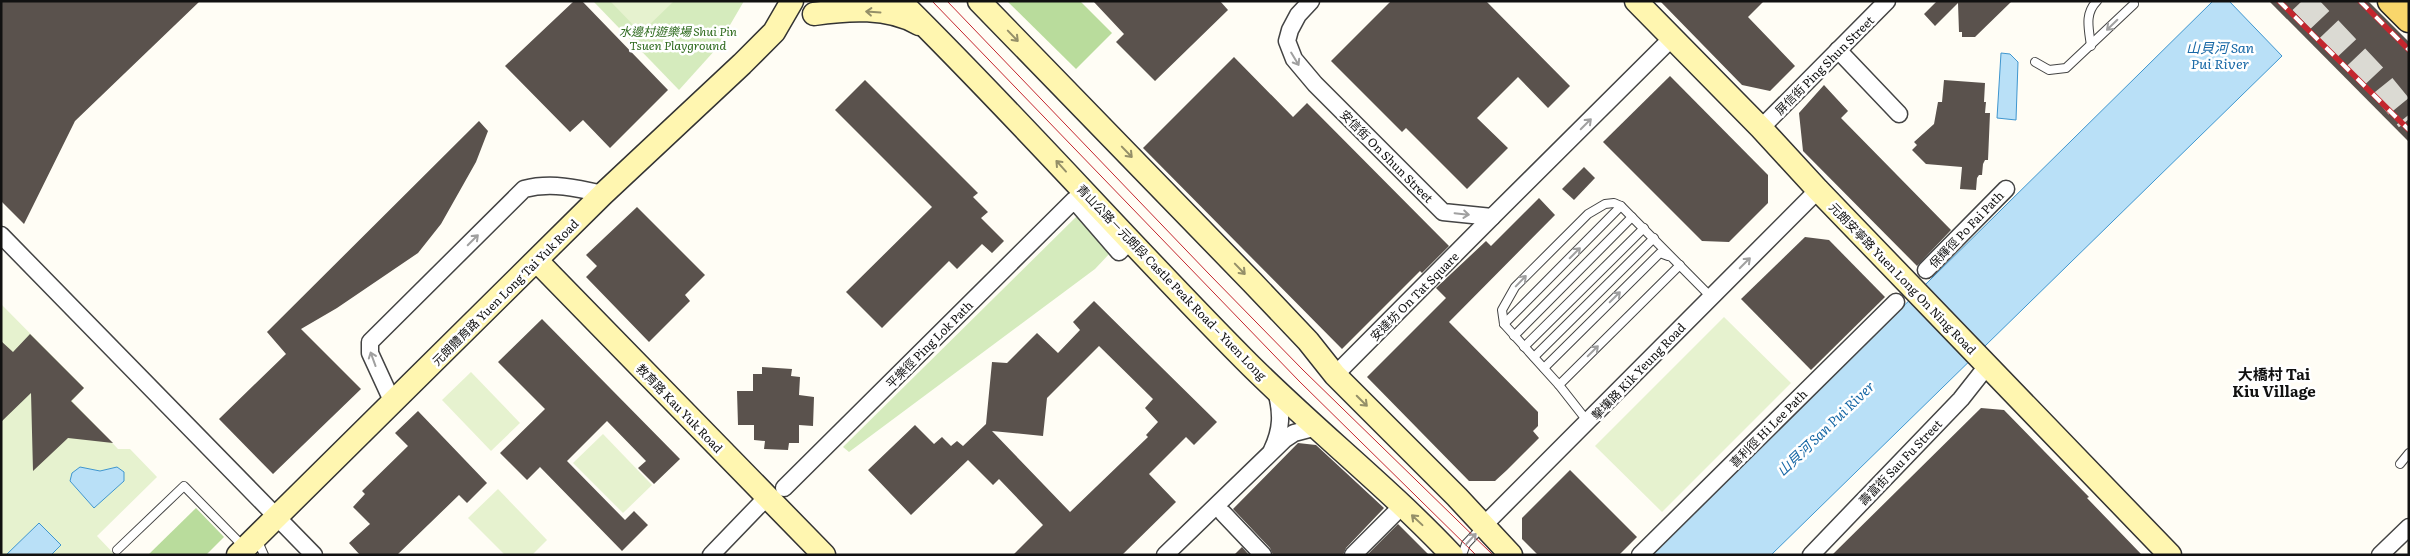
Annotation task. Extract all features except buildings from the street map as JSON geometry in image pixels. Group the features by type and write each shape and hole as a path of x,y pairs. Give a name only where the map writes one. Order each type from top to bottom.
{"main road":[{"name":"元朗體育路 Yuen Long Tai Yuk Road","path":"774,32 792,1"},
{"name":"青山公路－元朗段 Castle Peak Road – Yuen Long","path":"900,1 1041,144 1124,246 1452,555"},
{"path":"979,1 1252,282 1308,341 1336,374 1511,555"},
{"name":"元朗安寧路 Yuen Long On Ning Road","path":"1636,1 1761,128 1818,190 2170,555"},
{"path":"2391,1 2409,19"},
{"name":"元朗體育路 Yuen Long Tai Yuk Road","path":"251,549 278,516 603,194 774,32 820,8 886,12 904,16 932,33"},
{"name":"教育路 Kau Yuk Road","path":"537,261 776,493 824,555"}],"street":[{"name":"安信街 On Shun Street","path":"1312,1 1298,14 1290,30 1287,41 1294,59 1315,84 1443,212 1492,217"},
{"name":"屏信街 Ping Shun Street","path":"1761,128 1887,1"},
{"path":"1492,217 1672,38"},
{"path":"1838,50 1899,114"},
{"path":"393,403 370,354 370,342 524,189 543,185 580,189 603,194"},
{"name":"保輝徑 Po Fai Path","path":"1911,286 2006,188"},
{"name":"擊壤路 Kik Yeung Road","path":"1484,525 1818,190"},
{"name":"青山公路－元朗段 Castle Peak Road – Yuen Long","path":"1074,200 1124,246"},
{"name":"平樂徑 Ping Lok Path","path":"711,555 1074,200"},
{"name":"安達坊 On Tat Square","path":"1336,374 1492,217"},
{"path":"1,234 314,555"},
{"name":"喜利徑 Hi Lee Path","path":"1640,555 1911,286"},
{"name":"壽富街 Sau Fu Street","path":"1811,555 1961,399 1985,364"},
{"path":"1270,454 1282,424 1281,409 1276,390"},
{"path":"1165,555 1294,433 1317,427"},
{"path":"1223,513 1263,555"},
{"path":"1353,555 1394,514"},
{"path":"2380,555 2409,527"}],"lane":[{"path":"2091,46 2088,19 2090,10 2097,1"},
{"path":"2035,62 2042,68 2058,71 2073,63 2134,4"},
{"path":"1588,422 1559,385 1504,324 1502,310 1515,287 1595,209 1605,204 1614,203 1621,206 1644,228 1711,297"},
{"path":"1504,324 1621,206"},
{"path":"1514,336 1632,217"},
{"path":"1524,347 1644,228"},
{"path":"1534,358 1654,238"},
{"path":"1544,368 1660,252 1673,258"},
{"path":"1559,385 1680,265"},
{"path":"2400,464 2409,453"},
{"path":"117,550 184,486 251,549"},
{"name":"擊壤路 Kik Yeung Road","path":"1462,555 1466,544 1484,525"}],"green space":[{"name":"水邊村遊樂場 Shui Pin Tsuen Playground","path":"593,1 744,1 716,49 679,90"},
{"path":"610,1 674,1 641,33"},
{"path":"1007,1 1080,1 1112,33 1076,69"},
{"path":"1077,216 1112,251 1095,269 849,452 843,447"},
{"path":"1,304 84,388 72,401 118,449 130,449 157,477 97,536 115,555 1,555"},
{"path":"1724,317 1791,383 1662,512 1595,446"},
{"path":"471,372 520,423 491,451 442,400"},
{"path":"603,434 652,485 623,513 573,463"},
{"path":"498,489 547,540 532,555 505,555 468,518"},
{"path":"196,508 224,537 206,555 148,555"}],"water":[{"name":"山貝河 San Pui River","path":"2213,1 2229,1 2282,56 1771,555 1651,555"},
{"path":"2001,53 2010,54 2018,62 2016,120 1997,118"},
{"path":"80,467 100,471 117,467 124,472 124,481 94,508 70,481 72,473"},
{"path":"39,523 61,545 51,555 6,555"}],"tunnel":[{"path":"2302,1 2379,82 2409,119"}],"tram line":[{"path":"932,1 1299,381 1476,555"},
{"path":"947,1 1303,370 1493,555"}],"railway":[{"path":"2279,1 2409,130"},
{"path":"2360,1 2409,50"}],"district":[{"name":"大橋村 Tai Kiu Village","path":"2274,382"}]}
